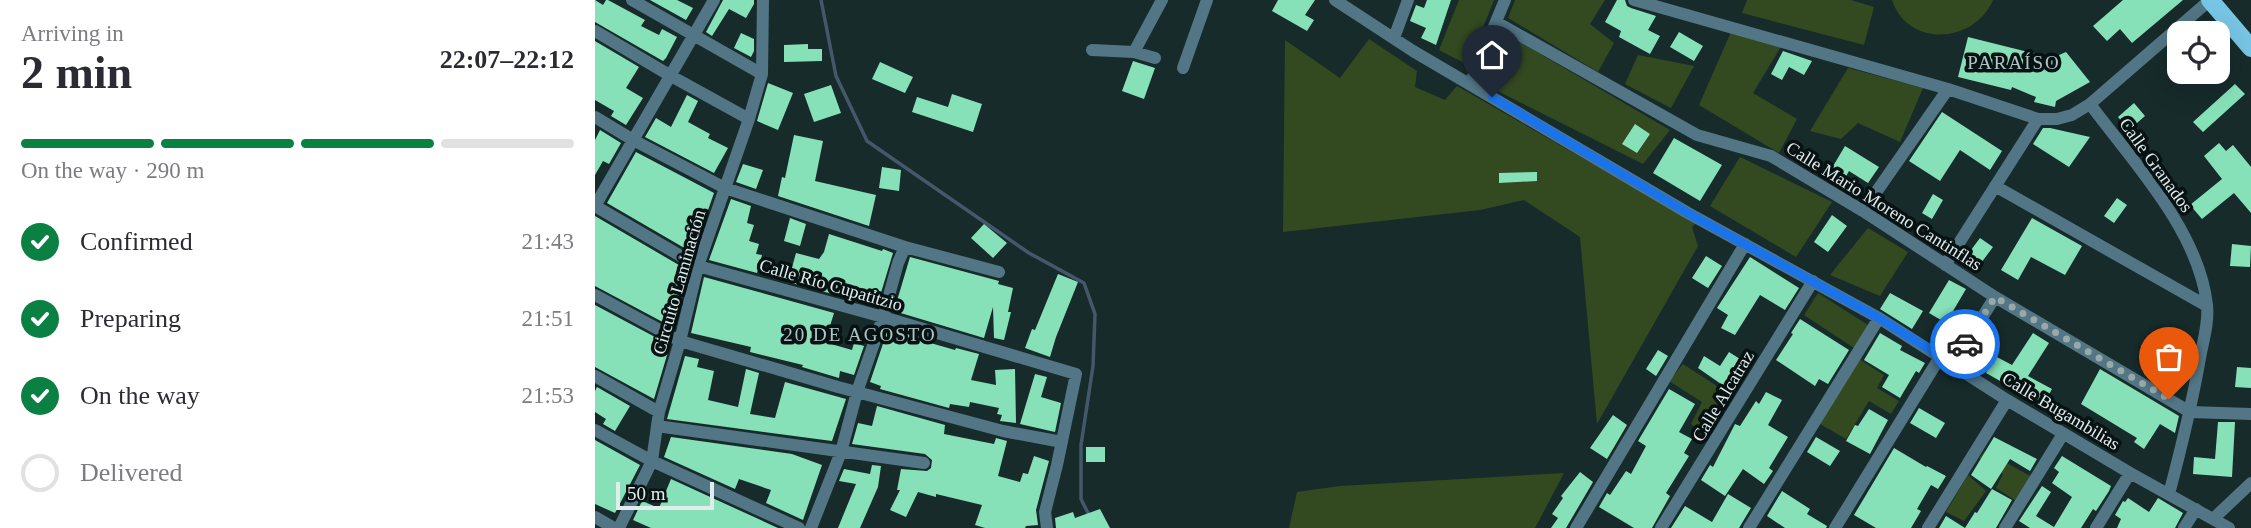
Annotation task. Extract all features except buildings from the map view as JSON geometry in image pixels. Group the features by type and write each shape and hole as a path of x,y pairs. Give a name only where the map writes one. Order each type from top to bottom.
{"main road":[{"path":"2210,0 2251,48"}],"street":[{"path":"632,0 762,74"},
{"path":"595,206 714,0"},
{"name":"Circuito Laminación","path":"617,528 652,461 658,419 698,266 762,74 763,0"},
{"path":"1134,51 1162,0"},
{"path":"1182,68 1207,0"},
{"name":"Calle Bugambilias","path":"1335,0 1470,84 1688,213 1879,318 2063,434 2229,528"},
{"path":"1394,38 1408,0"},
{"path":"1470,84 1505,0"},
{"path":"1634,0 1948,89 2038,119 2057,119 2072,115 2090,104 2210,0"},
{"name":"Calle Mario Moreno Cantinflas","path":"1496,22 1697,135 1771,156 1863,211 1995,297 2190,412 2251,414"},
{"path":"595,31 749,119"},
{"path":"1092,50 1134,51 1155,58"},
{"path":"1863,211 1948,89"},
{"name":"Calle Granados","path":"2090,104 2177,220 2196,261 2207,306 2206,329 2190,412 2169,494"},
{"path":"595,117 725,188 905,247 999,272"},
{"path":"1945,265 2038,119"},
{"path":"1995,186 2207,306"},
{"name":"Calle Río Cupatitzio","path":"595,206 698,266 1076,374 1062,442"},
{"path":"1581,526 1745,244"},
{"path":"811,528 841,452 857,392 905,247"},
{"name":"Calle Alcatraz","path":"1661,528 1813,281"},
{"path":"595,295 680,341 857,392 1003,430 1062,442 1045,512 1047,528"},
{"path":"1953,364 1995,297"},
{"path":"1749,528 1879,318"},
{"path":"1835,528 1940,357"},
{"path":"595,376 658,419 841,452 924,463"},
{"path":"1928,528 2007,400"},
{"path":"595,430 652,461 799,528"},
{"path":"2005,528 2063,434"},
{"path":"2096,528 2130,473"},
{"path":"2213,519 2251,483"},
{"path":"2184,528 2196,509"},
{"path":"595,517 617,528"}],"green space":[{"path":"1459,0 1494,0 1468,65 1439,50"},
{"path":"1515,0 1605,0 1590,24 1614,43 1598,72 1508,18"},
{"path":"1747,0 1851,0 1874,7 1864,45 1742,13"},
{"path":"1892,0 1993,0 1984,15 1971,25 1957,32 1941,34 1926,33 1912,26 1900,16"},
{"path":"1501,31 1670,130 1643,164 1478,81"},
{"path":"1731,32 1782,45 1753,93 1797,119 1779,153 1699,105"},
{"path":"1369,39 1417,71 1415,87 1445,100 1457,86 1696,223 1692,227 1698,246 1597,424 1580,237 1524,200 1480,210 1283,232 1285,40 1340,78"},
{"path":"1638,55 1694,66 1671,108 1625,84"},
{"path":"1848,68 1923,88 1900,142 1858,123 1841,139 1810,131"},
{"path":"1740,157 1832,202 1796,257 1710,206"},
{"path":"1868,228 1908,252 1880,296 1830,275"},
{"path":"1818,293 1868,325 1854,348 1804,315"},
{"path":"1859,359 1884,375 1877,388 1899,401 1891,414 1869,401 1846,439 1820,424"},
{"path":"1683,364 1732,396 1708,437 1691,424 1702,402 1669,381"},
{"path":"1985,451 2032,477 2016,501 1996,488 2003,474 1979,458"},
{"path":"1564,473 1535,528 1289,528 1297,492 1340,486"},
{"path":"1968,475 1986,491 1964,521 1946,512"}],"waterway":[{"path":"821,0 836,76 867,141 1029,253 1084,283 1095,314 1093,366 1081,445 1081,499 1089,515"}],"way so far":[{"path":"1965,344 1995,297 2169,399"}],"district":[{"name":"PARAÍSO","path":"2014,62"},
{"name":"20 DE AGOSTO","path":"860,334"}],"route":[{"path":"1492,97 1688,213 1879,318 1953,364 1965,344"}]}
